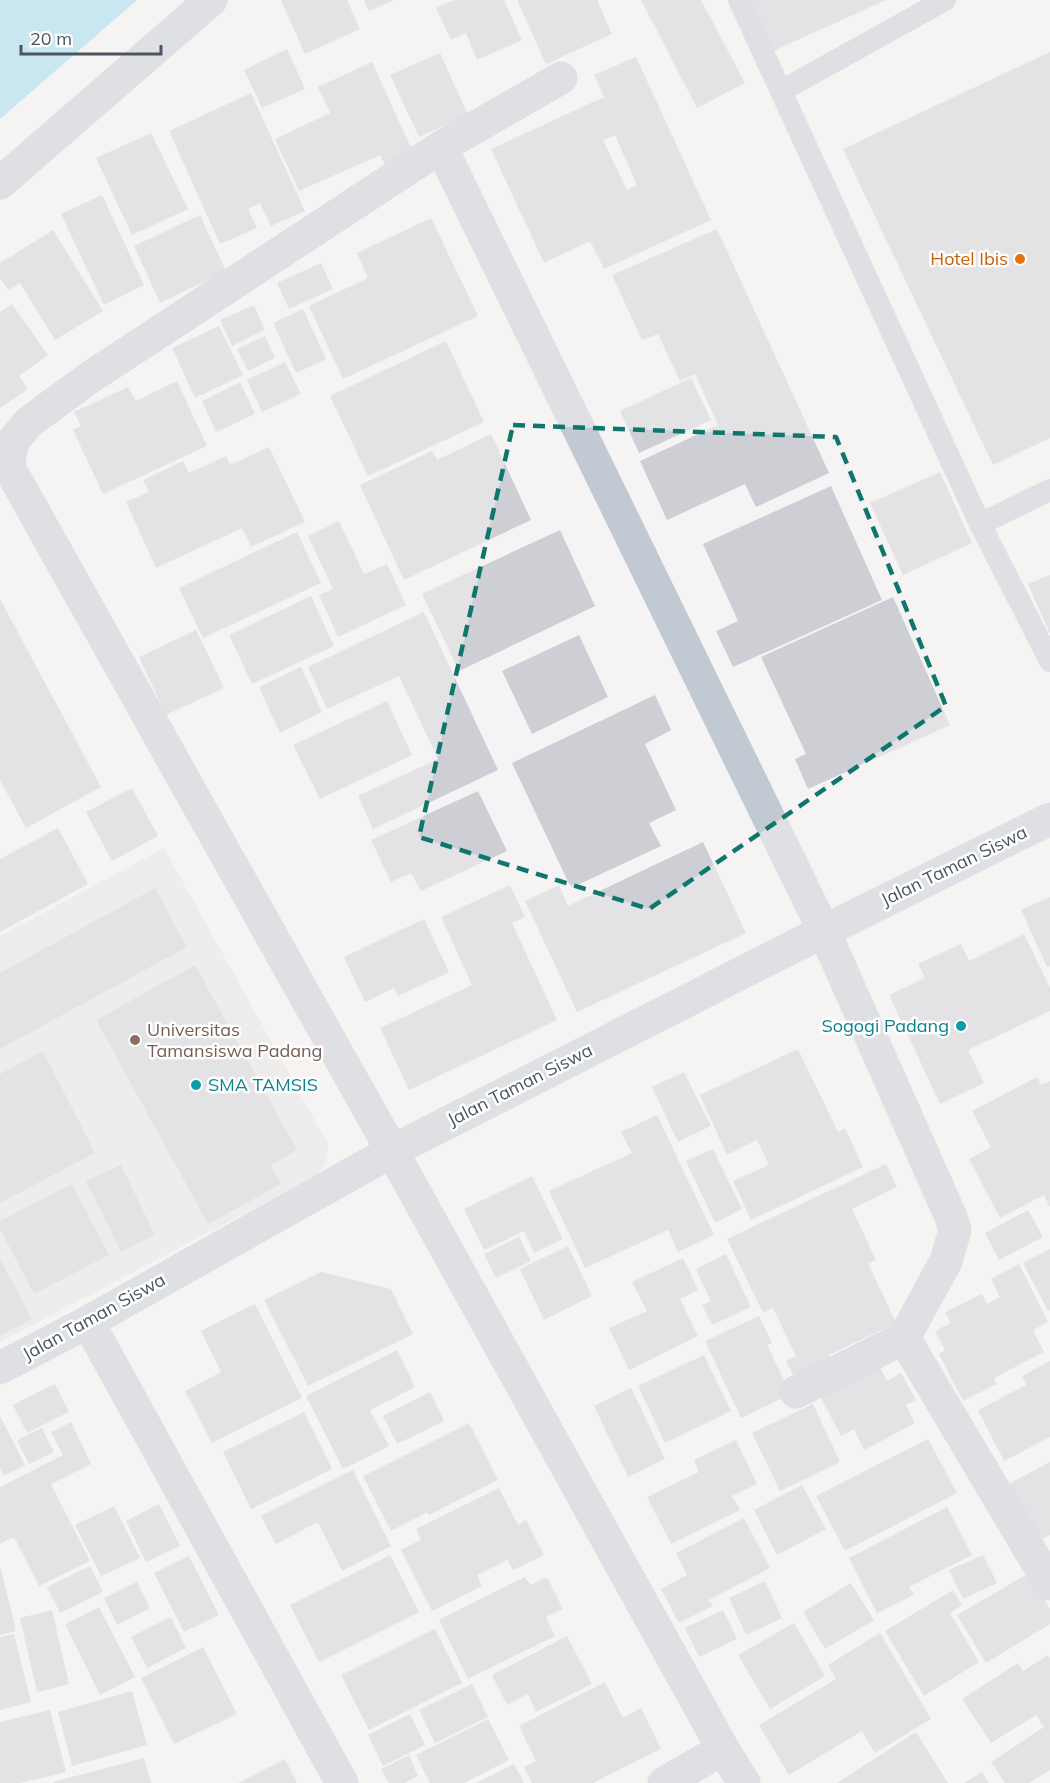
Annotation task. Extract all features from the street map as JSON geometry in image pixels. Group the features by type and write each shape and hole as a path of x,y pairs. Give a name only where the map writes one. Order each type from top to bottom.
{"street":[{"path":"0,183 211,0"},
{"path":"561,78 441,147 89,378 29,422 14,440 9,457 11,471 744,1783"},
{"path":"441,147 824,931 947,1207 955,1230 946,1261 904,1338 796,1392"},
{"name":"Jalan Taman Siswa","path":"0,1368 88,1322 392,1151 824,931 1050,819"},
{"path":"88,1322 342,1783"},
{"path":"904,1338 1050,1584"},
{"path":"664,1783 723,1749"}],"lane":[{"path":"739,0 980,524 1050,662"},
{"path":"781,91 945,0"},
{"path":"980,524 1050,490"}],"highlighted area":[{"path":"513,425 836,437 946,706 649,909 419,837"}],"shaded area":[{"name":"Universitas Tamansiswa Padang","path":"164,848 328,1144 327,1161 318,1175 0,1342 0,936"}],"water":[{"path":"0,0 137,0 0,119"}],"building":[{"path":"281,0 347,0 360,29 305,54"},
{"path":"364,0 394,0 369,11"},
{"path":"454,0 504,0 522,40 477,60 466,33 451,40 436,8"},
{"path":"517,0 597,0 612,34 546,64"},
{"path":"641,0 701,0 745,83 697,108"},
{"path":"747,0 886,0 771,52"},
{"path":"287,49 305,89 262,108 244,70"},
{"path":"1050,52 1050,438 993,465 843,149"},
{"path":"440,53 468,115 419,137 390,75"},
{"path":"636,57 711,220 604,269 590,241 544,263 491,149 604,97 594,75","holes":["615,135 637,185 627,190 603,140"]},
{"path":"372,62 413,152 385,165 380,155 299,191 275,139 330,113 318,87"},
{"path":"251,93 305,211 271,226 260,203 248,209 257,228 220,244 169,131"},
{"path":"151,133 188,209 132,235 96,158"},
{"path":"102,195 144,285 104,305 61,214"},
{"path":"200,215 226,271 160,303 134,246"},
{"path":"431,218 478,316 343,379 309,306 368,278 357,253"},
{"path":"717,229 829,473 756,507 745,484 667,520 640,461 718,425 695,374 680,381 658,334 642,340 612,275"},
{"path":"53,230 103,311 55,340 20,283 8,290 0,278 0,263"},
{"path":"321,263 333,289 289,309 277,283"},
{"path":"12,304 48,355 19,376 28,389 0,408 0,312"},
{"path":"254,305 265,330 232,346 220,320"},
{"path":"303,309 326,359 296,373 273,323"},
{"path":"219,326 243,375 195,398 172,348"},
{"path":"265,336 275,358 248,371 237,349"},
{"path":"446,341 484,422 368,476 330,396"},
{"path":"285,362 301,394 262,412 247,380"},
{"path":"691,378 711,420 639,453 620,411"},
{"path":"177,381 207,446 103,494 73,430 81,426 74,412 128,387 136,401"},
{"path":"240,382 255,414 216,432 202,401"},
{"path":"491,434 531,520 404,580 360,485 432,451 437,460"},
{"path":"269,447 305,522 251,547 242,528 156,568 126,502 149,492 143,480 183,461 189,473 226,456 230,465"},
{"path":"940,472 972,543 903,575 870,503"},
{"path":"831,486 882,600 733,667 716,631 738,621 703,544"},
{"path":"339,521 364,574 387,564 406,605 338,637 319,595 333,589 308,536"},
{"path":"560,530 595,606 459,671 422,594"},
{"path":"297,532 321,583 203,638 179,588"},
{"path":"1050,575 1050,634 1028,584"},
{"path":"311,596 334,646 252,684 229,635"},
{"path":"893,597 950,725 808,789 795,759 806,754 761,657"},
{"path":"0,599 101,787 26,828 0,780"},
{"path":"424,612 498,770 373,829 358,796 438,759 399,676 327,709 308,667"},
{"path":"196,630 224,688 166,715 139,657"},
{"path":"579,635 608,697 532,734 502,671"},
{"path":"301,667 322,712 280,733 259,687"},
{"path":"655,695 671,730 645,744 676,810 649,823 661,846 571,888 512,763"},
{"path":"387,701 412,755 320,799 293,745"},
{"path":"132,788 158,836 112,861 86,812"},
{"path":"478,791 507,851 421,891 411,873 391,882 371,840"},
{"path":"58,828 88,884 0,932 0,859"},
{"path":"703,842 746,933 577,1012 525,901 559,885 568,906"},
{"path":"510,885 525,917 512,923 557,1020 409,1090 380,1028 472,985 441,917"},
{"path":"155,888 187,947 0,1049 0,973"},
{"path":"1050,897 1050,966 1047,967 1021,910"},
{"path":"424,919 449,972 398,996 394,988 365,1002 344,957"},
{"name":"Sogogi Padang","path":"1024,934 1050,988 1050,1011 968,1050 984,1083 940,1104 889,995 925,978 918,964 961,944 969,961"},
{"name":"SMA TAMSIS","path":"195,965 297,1150 271,1165 281,1184 208,1224 96,1020"},
{"path":"798,1049 838,1132 845,1128 863,1167 751,1220 733,1181 769,1165 757,1140 727,1155 700,1095"},
{"path":"43,1051 95,1153 0,1203 0,1074"},
{"path":"684,1072 711,1126 678,1142 652,1087"},
{"path":"1037,1077 1041,1085 1050,1081 1050,1207 1044,1195 1000,1218 969,1159 991,1147 972,1111"},
{"path":"657,1115 714,1235 678,1252 668,1230 585,1268 549,1191 632,1153 621,1132"},
{"path":"713,1149 742,1209 715,1223 686,1161"},
{"path":"886,1164 897,1187 852,1209 876,1260 868,1263 896,1323 829,1355 835,1368 798,1385 786,1361 796,1356 773,1308 763,1313 727,1239"},
{"path":"121,1165 155,1235 121,1252 86,1181"},
{"path":"532,1176 563,1239 534,1253 524,1231 484,1250 464,1209"},
{"path":"72,1184 109,1255 34,1294 0,1229 0,1221"},
{"path":"1028,1210 1043,1237 999,1260 985,1233"},
{"path":"519,1237 531,1261 496,1278 484,1254"},
{"path":"568,1246 592,1296 544,1320 520,1269"},
{"path":"1050,1249 1050,1310 1048,1311 1023,1263"},
{"path":"726,1254 751,1307 712,1325 702,1305 711,1301 696,1269"},
{"path":"683,1258 698,1290 680,1299 698,1336 629,1370 609,1328 647,1311 632,1282"},
{"path":"0,1259 32,1319 0,1336"},
{"path":"1019,1264 1048,1322 1033,1330 1044,1352 994,1378 997,1384 963,1401 939,1354 945,1350 935,1331 951,1323 945,1312 982,1294 987,1304 1000,1297 991,1279"},
{"path":"321,1272 391,1289 413,1334 308,1386 264,1300"},
{"path":"255,1304 302,1398 212,1443 185,1391 221,1372 201,1331"},
{"path":"759,1316 772,1343 767,1345 791,1394 741,1418 705,1341"},
{"path":"397,1350 415,1387 370,1410 389,1446 343,1469 306,1396"},
{"path":"704,1355 731,1411 665,1443 638,1386"},
{"path":"1050,1361 1050,1437 1004,1461 978,1410 1026,1385 1022,1376"},
{"path":"878,1364 887,1381 901,1373 916,1400 906,1405 915,1423 864,1450 854,1429 841,1436 819,1394"},
{"path":"55,1384 69,1412 27,1433 13,1405"},
{"path":"631,1388 665,1459 628,1477 594,1406"},
{"path":"430,1392 444,1421 397,1444 383,1416"},
{"path":"813,1404 840,1462 780,1491 752,1433"},
{"path":"304,1412 332,1469 251,1509 223,1452"},
{"path":"0,1416 25,1465 4,1476 0,1468"},
{"path":"71,1422 91,1464 51,1484 90,1561 39,1586 14,1537 0,1544 0,1487 63,1455 51,1432"},
{"path":"469,1423 498,1480 429,1515 428,1512 391,1531 363,1476"},
{"path":"42,1428 54,1452 29,1464 17,1440"},
{"path":"928,1439 957,1493 845,1551 816,1496"},
{"path":"736,1440 757,1484 732,1496 740,1510 671,1544 647,1497 699,1472 694,1460"},
{"path":"1050,1462 1050,1535 1034,1543 1005,1486"},
{"path":"353,1470 391,1546 342,1571 318,1522 276,1544 261,1516"},
{"path":"802,1485 826,1529 777,1555 754,1510"},
{"path":"499,1488 518,1525 526,1520 544,1555 513,1570 507,1560 477,1575 482,1586 432,1611 401,1550 421,1540 416,1529"},
{"path":"159,1504 180,1546 146,1562 126,1521"},
{"path":"114,1506 140,1558 101,1576 75,1525"},
{"path":"947,1507 972,1555 909,1587 914,1595 877,1613 849,1558"},
{"path":"744,1518 770,1568 709,1600 713,1606 679,1623 661,1589 687,1575 676,1553"},
{"path":"390,1555 419,1612 319,1662 290,1605"},
{"path":"983,1555 997,1583 963,1599 949,1570"},
{"path":"189,1556 219,1615 184,1632 154,1573"},
{"path":"0,1566 16,1631 0,1635"},
{"path":"90,1566 103,1592 60,1613 47,1587"},
{"path":"1029,1573 1050,1609 1050,1624 986,1663 957,1615"},
{"path":"525,1577 530,1585 547,1577 563,1609 546,1617 555,1636 468,1679 439,1620"},
{"path":"765,1581 782,1618 746,1635 729,1598"},
{"path":"137,1582 150,1608 117,1625 104,1598"},
{"path":"851,1583 874,1620 825,1649 803,1612"},
{"path":"953,1590 962,1605 950,1613 979,1662 924,1696 885,1631"},
{"path":"99,1607 135,1677 100,1695 65,1624"},
{"path":"52,1610 69,1684 37,1692 20,1618"},
{"path":"723,1610 737,1639 699,1657 685,1628"},
{"path":"171,1617 186,1648 147,1668 131,1637"},
{"path":"794,1623 825,1676 770,1709 738,1655"},
{"path":"435,1629 462,1683 369,1730 341,1675"},
{"path":"880,1633 931,1719 875,1753 862,1731 789,1775 759,1725 836,1679 828,1665"},
{"path":"14,1634 31,1702 0,1710 0,1637"},
{"path":"567,1636 592,1684 536,1712 528,1694 507,1705 492,1675"},
{"path":"203,1647 237,1714 174,1744 141,1678"},
{"path":"1048,1655 1050,1658 1050,1770 1029,1783 1005,1783 991,1762 1044,1727 1036,1715 991,1743 962,1699 1018,1663 1023,1671"},
{"path":"605,1682 623,1718 641,1708 661,1749 593,1783 532,1783 524,1767 536,1761 519,1726"},
{"path":"472,1684 488,1717 435,1743 419,1710"},
{"path":"132,1691 147,1745 72,1766 58,1712"},
{"path":"50,1710 66,1772 20,1783 0,1783 0,1722"},
{"path":"410,1714 425,1745 383,1766 368,1735"},
{"path":"488,1719 509,1760 464,1783 430,1783 416,1755"},
{"path":"916,1732 948,1783 837,1783"},
{"path":"409,1755 418,1776 405,1783 389,1783 381,1769"},
{"path":"144,1758 151,1783 53,1783 53,1782"},
{"path":"285,1759 297,1783 238,1783"},
{"path":"514,1764 524,1783 476,1783"},
{"path":"982,1772 989,1783 964,1783"}],"place":[{"name":"Hotel Ibis","path":"1020,259"},
{"name":"Sogogi Padang","path":"961,1026"},
{"name":"Universitas Tamansiswa Padang","path":"135,1040"},
{"name":"SMA TAMSIS","path":"196,1085"}]}
